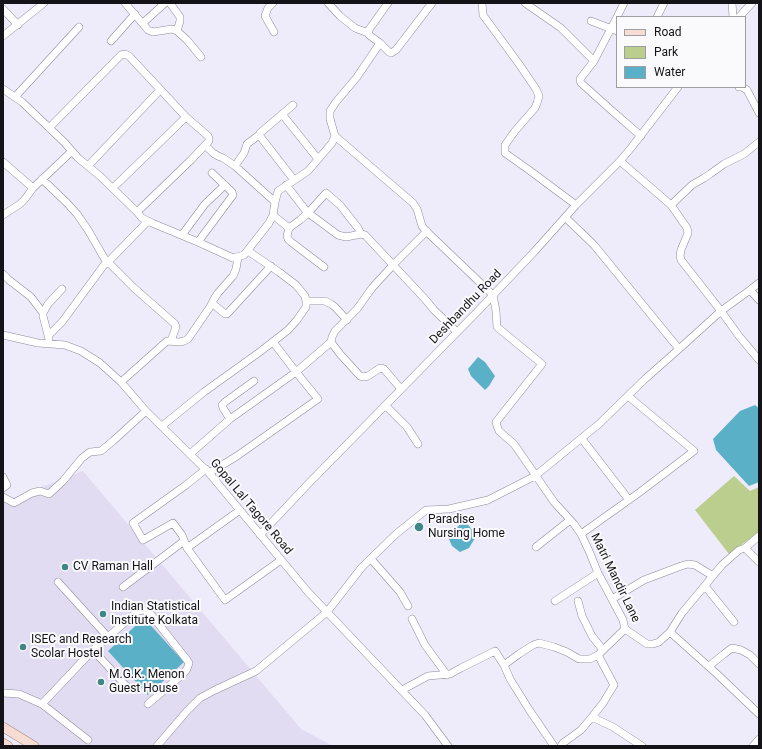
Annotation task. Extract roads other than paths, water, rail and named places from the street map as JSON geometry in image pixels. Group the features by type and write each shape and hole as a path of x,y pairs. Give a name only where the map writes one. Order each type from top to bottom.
{"main road":[{"path":"3,727 34,746"},
{"path":"3,743 8,746"}],"street":[{"path":"3,36 44,3"},
{"path":"125,3 148,30 153,32 172,29 187,40 201,57"},
{"path":"143,23 165,3"},
{"path":"170,3 180,17 177,32"},
{"path":"273,3 268,8 265,16 274,32"},
{"path":"328,3 340,16 355,28 368,33 391,53 396,50 432,3"},
{"path":"368,33 388,3"},
{"path":"482,3 483,15 520,64 539,96 535,108 505,145 505,153 576,205"},
{"path":"525,3 561,28 594,61"},
{"path":"618,16 624,3"},
{"path":"658,16 664,3"},
{"path":"732,3 733,16"},
{"path":"740,16 752,3"},
{"path":"3,9 18,24"},
{"path":"111,41 135,14"},
{"path":"590,21 614,30 594,61 580,79 581,83 641,136"},
{"path":"14,97 79,27"},
{"path":"3,89 22,102 72,151 113,188 142,218 232,258 244,256 264,229 273,215 274,202 278,191 308,171 332,143 334,136 330,111 362,71 380,43"},
{"path":"49,128 123,54 127,54 186,118 209,138 209,141 191,160 137,212"},
{"name":"Deshbandhu Road","path":"260,535 566,218 576,205 631,148 677,88"},
{"path":"743,88 759,113"},
{"path":"88,166 160,90"},
{"path":"235,166 244,153 247,144 293,105"},
{"path":"282,114 318,160"},
{"path":"113,188 186,118"},
{"path":"259,135 294,180"},
{"path":"334,136 413,203 417,209 422,226 493,295"},
{"path":"671,205 692,185 724,164 744,154 759,142"},
{"path":"205,145 213,153 235,166 274,202"},
{"path":"3,215 25,200 33,188 72,151"},
{"path":"620,160 671,205 688,233 681,250 681,260 759,360"},
{"path":"3,162 33,188"},
{"path":"198,242 233,195 225,184 212,173"},
{"path":"42,179 67,203 76,214 88,230 107,263 110,264 134,288 175,324 176,327 171,341"},
{"path":"182,235 205,204 225,184"},
{"path":"286,185 308,213 338,235 346,236 361,234"},
{"path":"324,267 288,239 287,236 289,228 308,213 326,193 340,205 361,234 365,235 370,240 425,298 434,310 457,332"},
{"path":"273,215 289,228"},
{"path":"566,218 594,245 679,349"},
{"path":"48,336 62,322 97,273 148,221"},
{"path":"190,454 230,419 296,372 330,342 335,331 357,309 372,288 427,231"},
{"path":"162,426 204,392 288,330 306,307 305,296 296,285 248,251"},
{"path":"121,382 167,341 180,342 188,339 218,293 234,276 238,257"},
{"path":"212,303 227,314 271,266"},
{"path":"3,274 31,297 43,313 51,344"},
{"path":"157,746 200,698 256,671 327,612 362,567 396,534 426,510 449,509 488,500 535,476 599,424 645,379 721,311 759,283"},
{"path":"43,313 48,304 62,289"},
{"path":"750,290 759,300"},
{"name":"Matri Mandir Lane","path":"493,295 497,327 542,364 496,422 496,426 499,431 514,444 554,502 581,534 598,573 624,620 626,629 647,644 659,642 670,632"},
{"path":"306,301 325,301 335,307 347,320"},
{"name":"Gopal Lal Tagore Road","path":"3,335 38,343 65,345 81,351 100,363 121,382 146,410 208,471 308,592 425,715 448,746"},
{"path":"273,342 318,399 236,456 186,485 133,523 143,540 173,523 182,535 186,545 225,600 281,560"},
{"path":"330,342 360,376 368,376 380,368 384,369 401,388"},
{"path":"230,419 222,405 254,381"},
{"path":"581,534 694,451 628,396"},
{"path":"385,405 407,427 418,444"},
{"path":"3,497 14,503 32,493 40,491 49,494 63,481 82,458 90,452 101,451 114,441 146,410"},
{"path":"582,439 629,500"},
{"path":"3,477 7,485 3,488"},
{"path":"123,587 240,510"},
{"path":"536,547 570,520"},
{"path":"757,709 670,632 682,613 722,566 739,550 745,548 759,536"},
{"path":"745,548 759,562"},
{"path":"371,559 400,592 408,606"},
{"path":"612,599 644,580 688,564 695,565 713,576"},
{"path":"555,601 598,573"},
{"path":"58,582 108,637"},
{"path":"705,586 734,622"},
{"path":"561,746 581,730 603,703 614,684 601,652 582,616 578,601"},
{"path":"42,704 94,650 138,611 143,610 149,612 189,663 183,674 148,704"},
{"path":"412,619 425,645 447,674"},
{"path":"504,665 533,645 539,643 567,652 579,659 590,659 601,652 626,629"},
{"path":"709,666 732,648 742,650 750,655 759,664"},
{"path":"94,650 129,689"},
{"path":"402,690 428,676 450,674 495,650 510,679 554,746"},
{"path":"3,693 19,694 42,704 88,740"},
{"path":"592,717 614,727 642,746"},
{"path":"753,746 759,739"}],"water":[{"path":"478,357 485,362 495,376 485,390 471,376 468,369"},
{"path":"755,405 759,408 759,482 749,486 716,450 713,439 740,411"},
{"path":"464,520 475,533 475,538 469,548 460,552 452,546 448,537"},
{"path":"144,618 184,662 148,695 108,651"}],"place":[{"name":"Paradise Nursing Home","path":"419,527"},
{"name":"CV Raman Hall","path":"65,567"},
{"name":"Indian Statistical Institute Kolkata","path":"103,614"},
{"name":"ISEC and Research Scolar Hostel","path":"23,647"},
{"name":"M.G.K. Menon Guest House","path":"101,682"}]}
